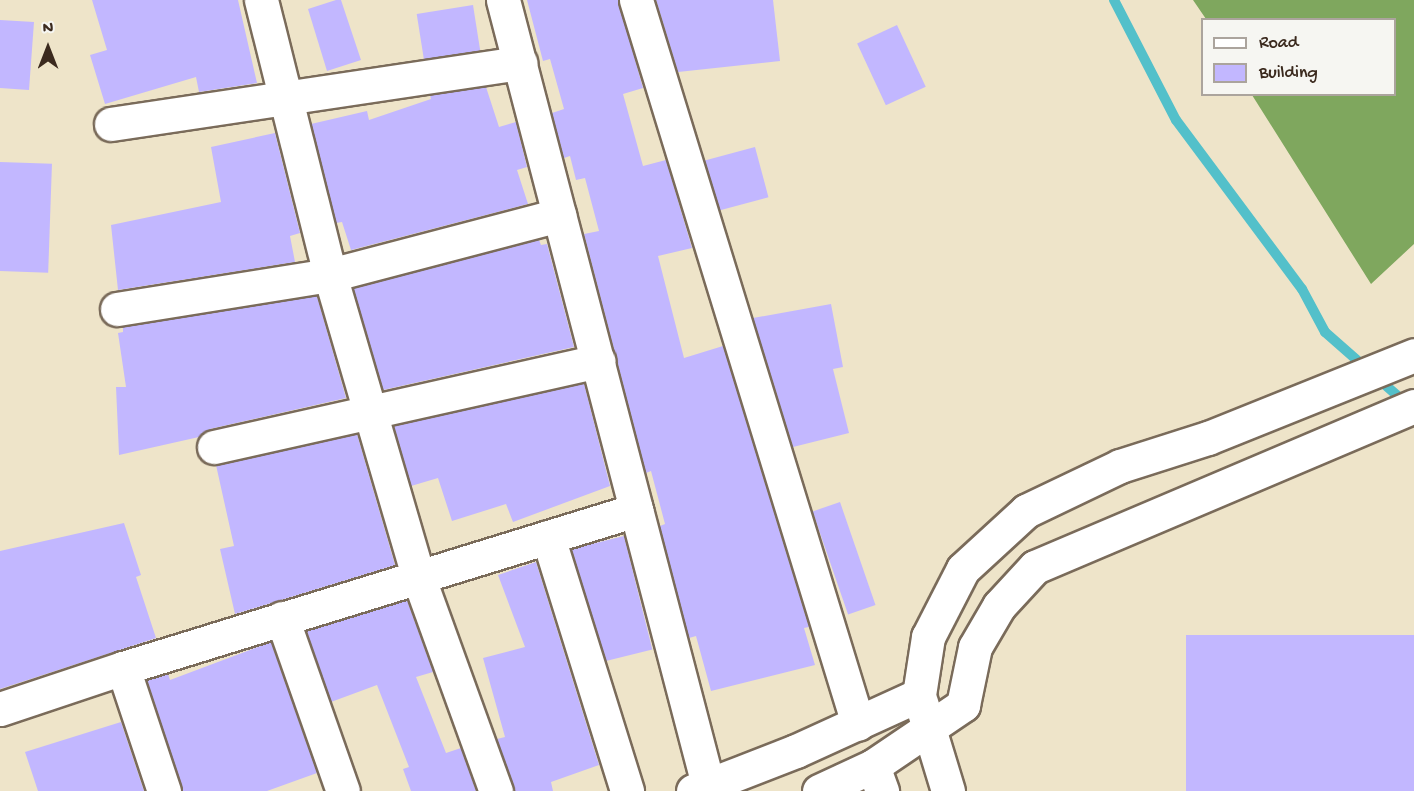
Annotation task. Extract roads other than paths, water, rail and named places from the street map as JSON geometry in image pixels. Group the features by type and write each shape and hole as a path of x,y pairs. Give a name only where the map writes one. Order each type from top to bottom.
{"street":[{"path":"261,0 330,275 418,576 496,791"},
{"path":"503,0 636,510 701,788 858,724 919,695"},
{"path":"636,0 858,724"},
{"path":"111,124 520,63"},
{"path":"117,309 330,275 559,215"},
{"path":"948,791 919,695 928,637 963,569 1026,511 1120,466 1208,438 1414,355"},
{"path":"214,447 598,361"},
{"path":"1314,396 1344,438"},
{"path":"819,791 877,778 929,730 963,705 975,647 999,606 1035,567 1344,438 1414,406"},
{"path":"0,709 282,618 636,510"},
{"path":"548,537 627,791"},
{"path":"282,618 343,791"},
{"path":"123,668 164,791"}],"waterway":[{"path":"1114,0 1176,120 1302,289 1325,332 1407,404"}]}
